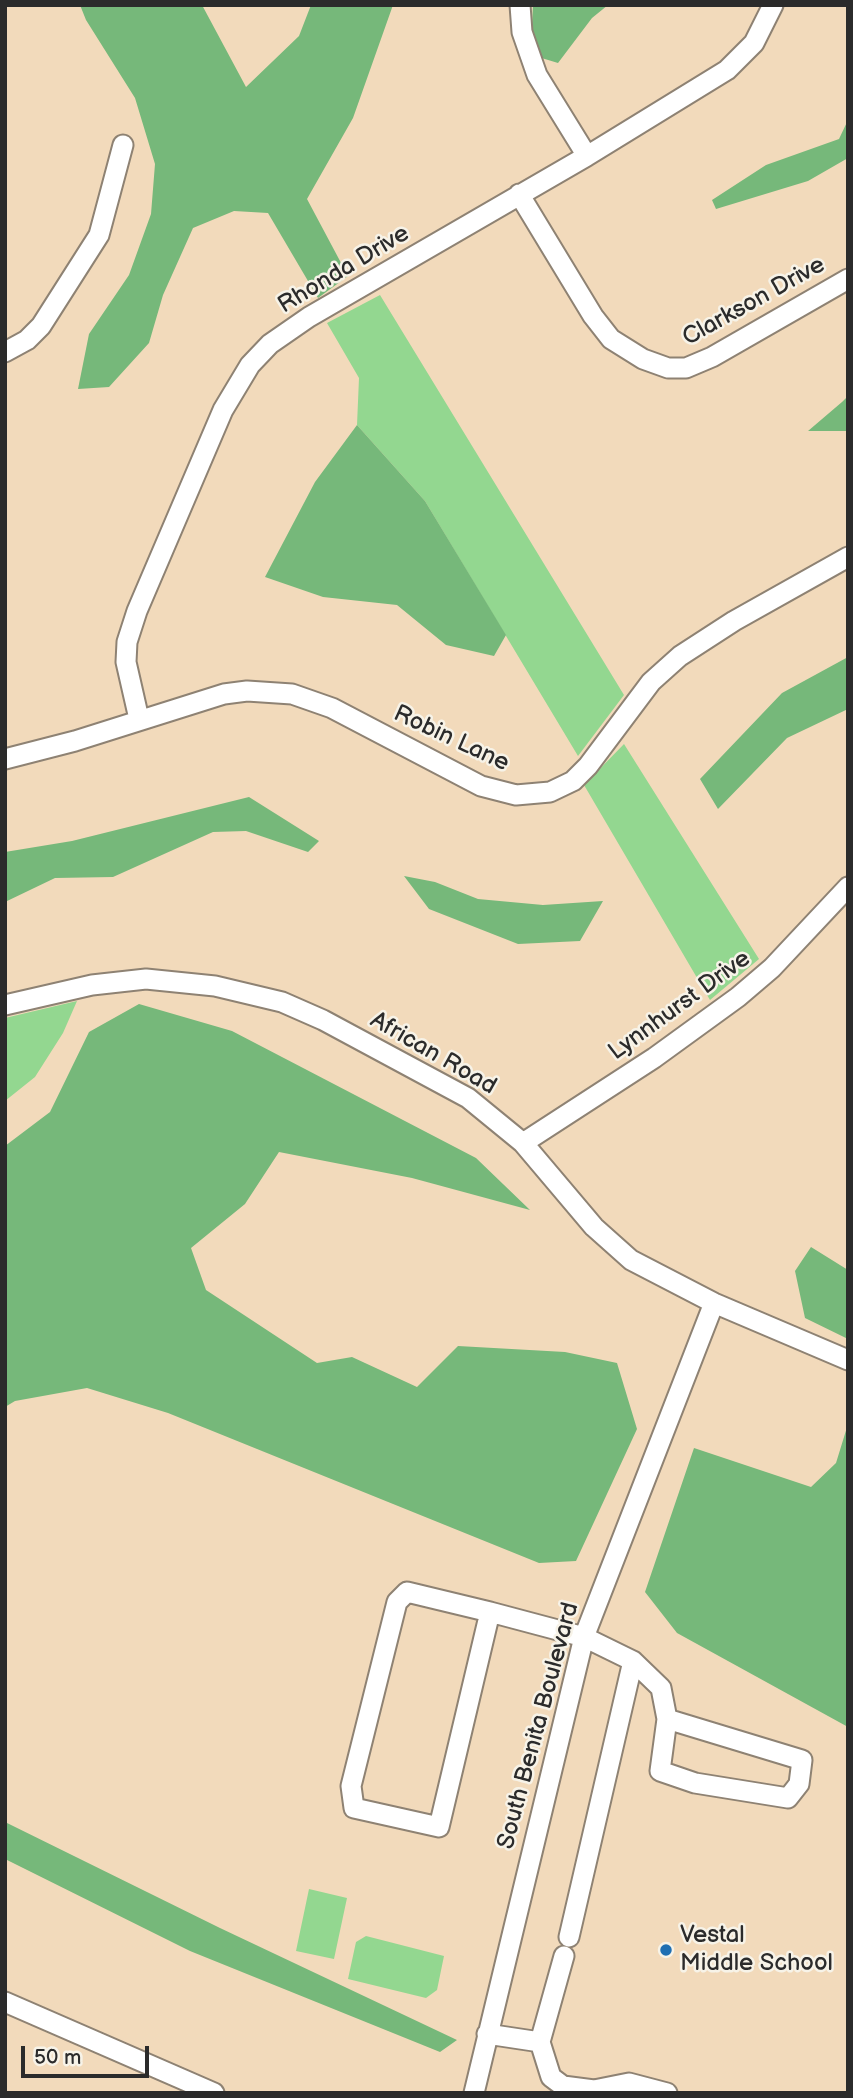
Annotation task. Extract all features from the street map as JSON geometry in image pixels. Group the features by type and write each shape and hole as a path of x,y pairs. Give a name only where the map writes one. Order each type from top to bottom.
{"street":[{"path":"520,5 522,32 537,75 587,156"},
{"name":"Rhonda Drive","path":"139,719 127,662 127,642 137,611 223,410 250,365 270,344 309,317 587,156 727,70 754,43 773,5"},
{"path":"5,352 27,340 41,326 99,235 122,145"},
{"name":"Clarkson Drive","path":"520,194 593,317 611,339 643,359 668,368 686,368 712,357 848,279"},
{"name":"Robin Lane","path":"5,759 75,741 224,694 247,691 292,694 332,708 481,786 516,795 550,792 572,781 588,766 651,682 680,656 734,621 848,557"},
{"name":"Lynnhurst Drive","path":"523,1143 654,1058 738,997 772,968 848,887"},
{"name":"African Road","path":"5,1005 92,985 146,979 215,986 282,1002 323,1020 468,1098 523,1143 594,1227 631,1260 714,1303 848,1360"},
{"name":"South Benita Boulevard","path":"474,2093 584,1637 714,1303"},
{"path":"490,1612 439,1826 355,1808 351,1786 397,1602 407,1592 490,1612 584,1637 633,1661 661,1688 667,1719 660,1772 695,1783 788,1798 799,1784 802,1760 667,1719"},
{"path":"569,1937 633,1661"},
{"path":"564,1956 540,2042 551,2077 563,2086 594,2090 629,2083 667,2093"},
{"path":"5,2002 214,2093"},
{"path":"487,2034 540,2042"}],"green space":[{"path":"80,5 202,5 246,87 299,36 311,5 393,5 353,118 307,199 348,276 318,298 268,213 234,211 193,228 163,295 149,343 109,387 78,389 89,334 129,275 151,214 155,164 135,98 86,20"},
{"path":"533,5 608,5 592,18 558,63 535,56"},
{"path":"848,120 848,158 808,181 716,209 712,200 766,165 839,139"},
{"path":"380,295 624,695 578,756 425,501 357,425 359,378 327,323"},
{"path":"848,396 848,431 808,431 842,402"},
{"path":"357,425 425,501 506,635 494,656 446,645 397,605 323,597 265,577 315,482"},
{"path":"848,657 848,709 787,738 718,809 700,779 782,693"},
{"path":"624,744 759,959 710,1000 584,785"},
{"path":"249,797 319,841 308,852 246,831 213,832 113,877 55,878 5,902 5,852 72,841"},
{"path":"404,876 435,882 478,899 543,905 603,901 580,941 518,944 429,909"},
{"path":"77,1001 63,1033 35,1077 5,1101 5,1018"},
{"path":"139,1004 232,1031 476,1158 530,1210 412,1178 279,1152 245,1204 191,1248 206,1290 317,1363 352,1357 417,1387 458,1346 565,1352 617,1363 637,1429 576,1561 539,1563 168,1413 87,1388 15,1401 5,1407 5,1146 50,1112 89,1032"},
{"path":"811,1247 848,1270 848,1339 805,1318 795,1271"},
{"path":"848,1424 848,1727 677,1633 645,1592 694,1448 811,1487 836,1463"},
{"path":"5,1822 457,2040 440,2052 190,1951 5,1859"},
{"path":"309,1889 347,1898 334,1959 296,1951"},
{"path":"366,1936 444,1956 437,1990 426,1998 348,1979 356,1942"}],"place":[{"name":"Vestal Middle School","path":"666,1950"}]}
